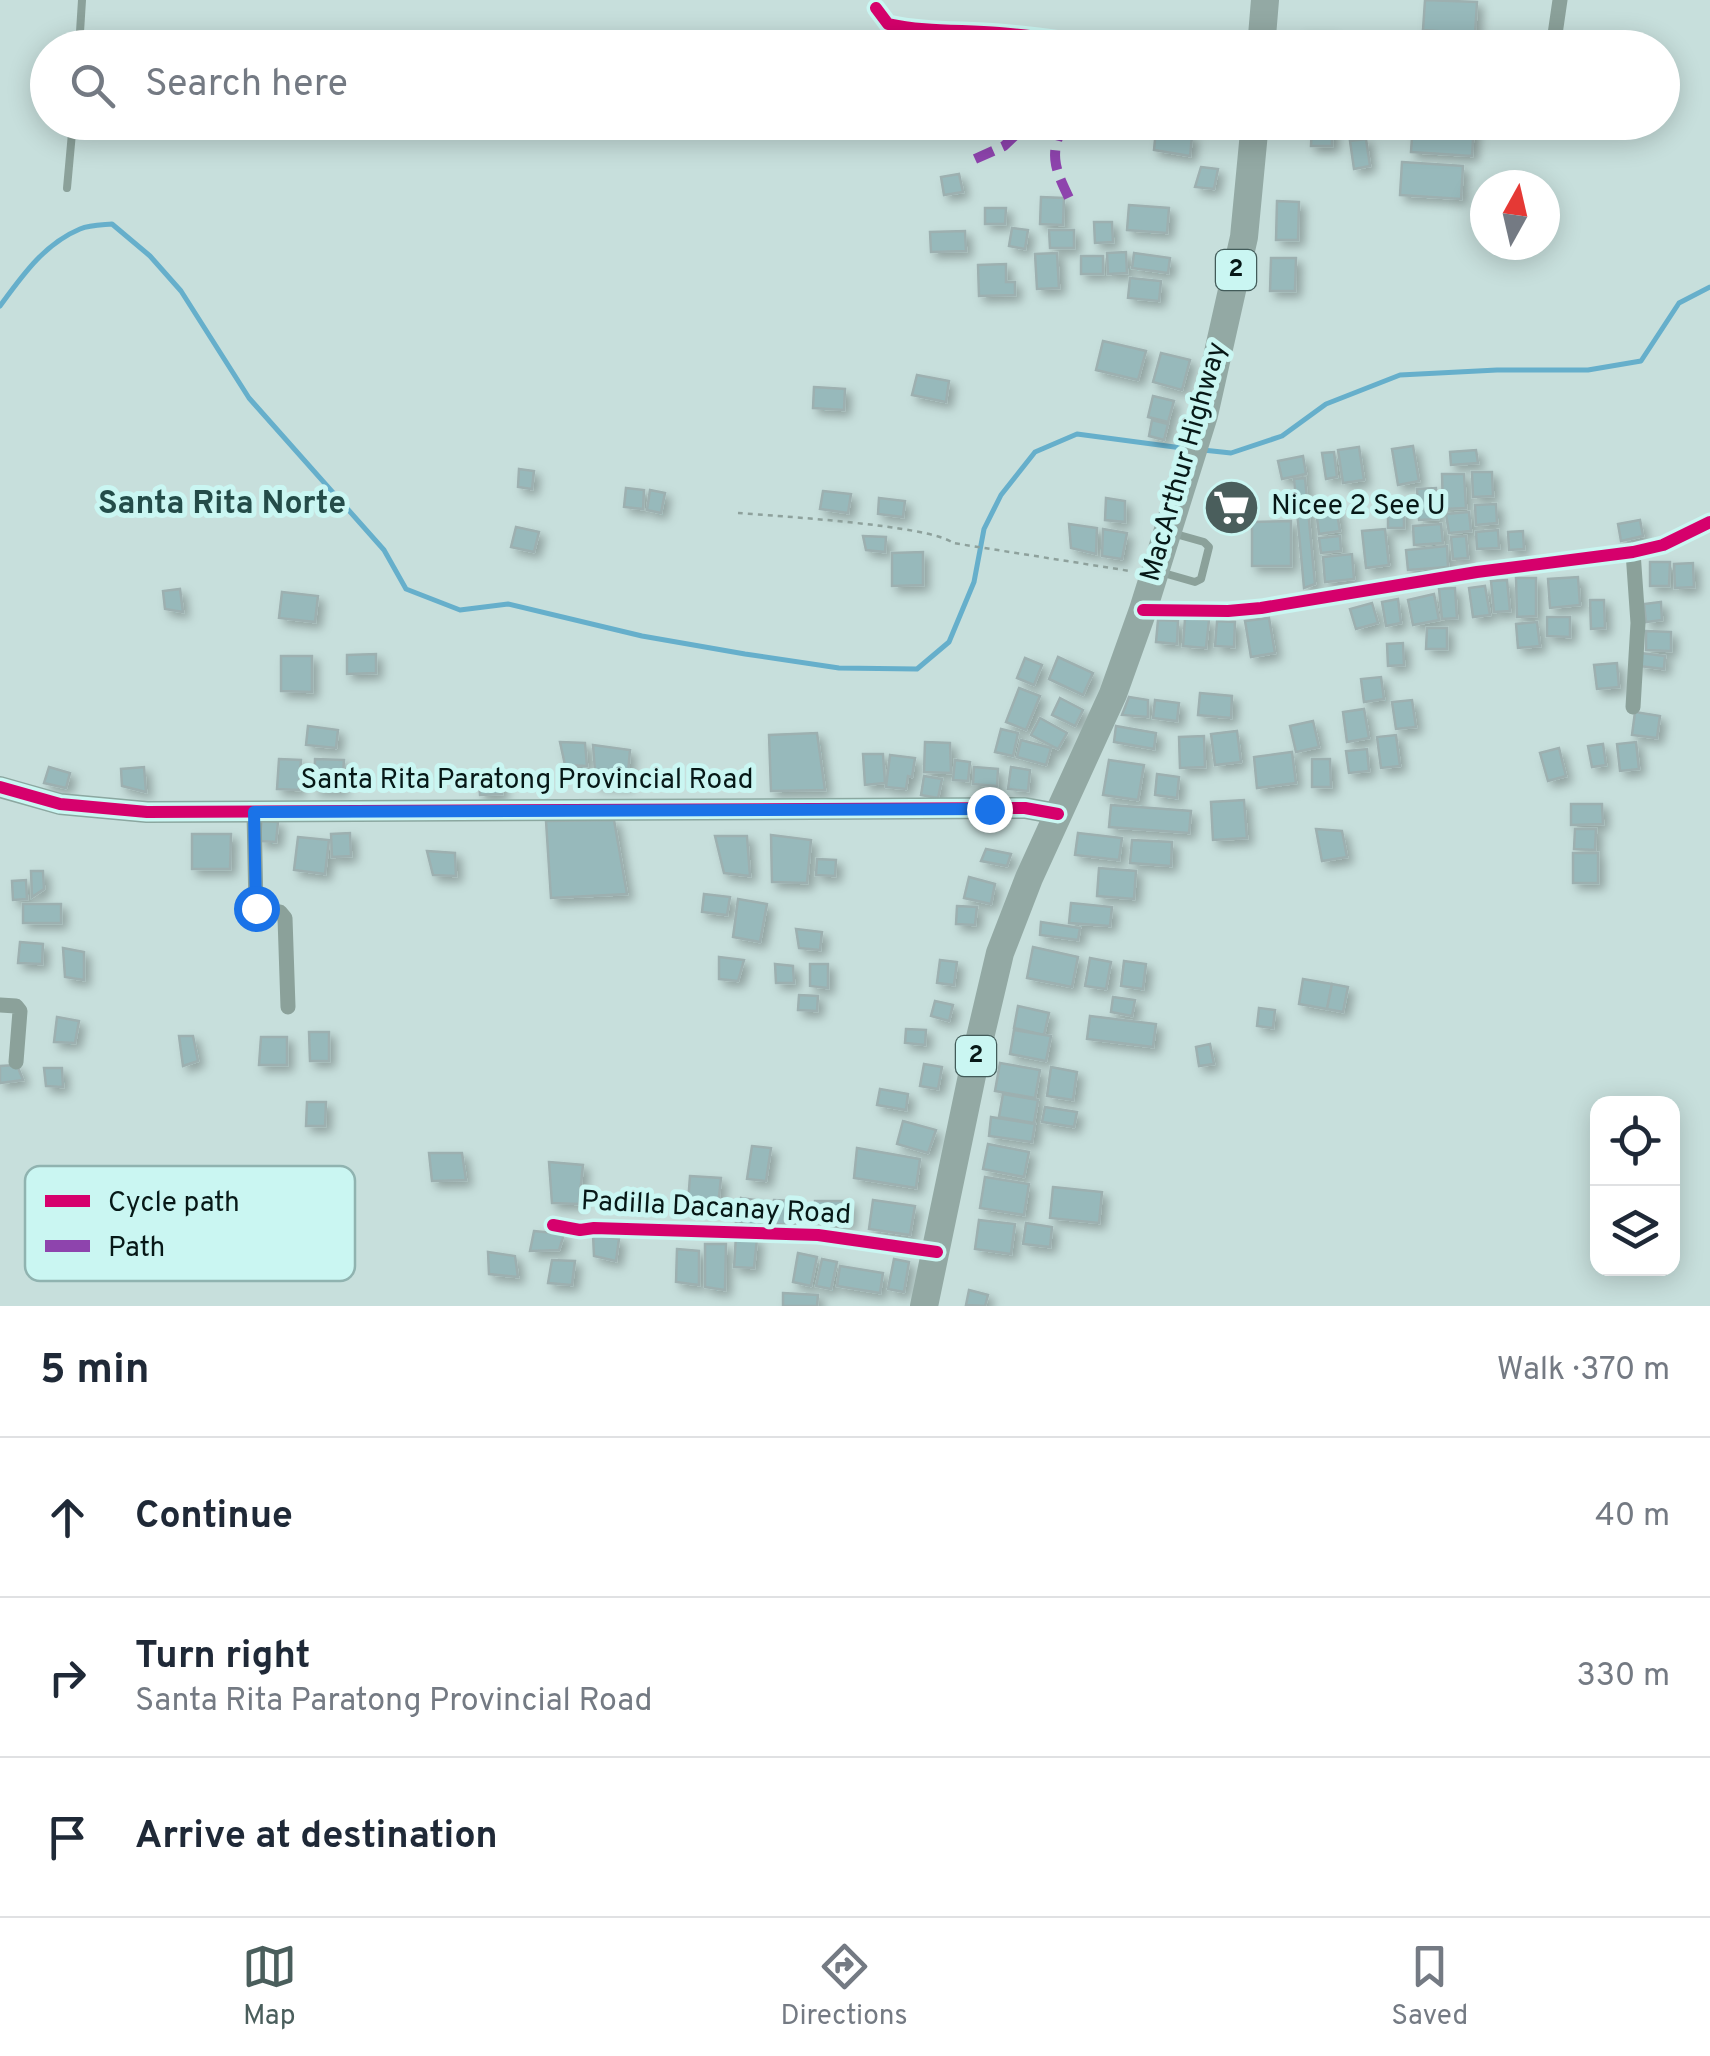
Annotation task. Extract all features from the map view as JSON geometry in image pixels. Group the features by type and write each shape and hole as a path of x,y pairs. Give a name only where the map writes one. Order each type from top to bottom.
{"highway":[{"path":"1263,30 1265,0"},
{"name":"MacArthur Highway","path":"924,1306 1000,953 1113,694 1204,416 1244,237 1254,140"}],"street":[{"path":"1556,30 1560,0"},
{"path":"876,4 888,24 942,30"},
{"path":"1143,610 1228,612 1633,552 1663,546 1710,522"},
{"path":"1633,552 1638,624 1633,707"},
{"name":"Santa Rita Paratong Provincial Road","path":"0,787 60,804 107,810 1026,808 1058,814"},
{"path":"254,812 256,908 280,912 285,918 288,1006"},
{"path":"0,1005 16,1006 20,1011 16,1062"},
{"name":"Padilla Dacanay Road","path":"553,1225 580,1230 818,1235 937,1252"}],"lane":[{"path":"80,30 82,0"},
{"path":"68,188 72,140"},
{"path":"1154,574 1195,582 1201,579 1209,547 1168,532"}],"path":[{"path":"738,513 900,530 945,537 953,543 1154,574"}],"building":[{"path":"1425,0 1477,2 1475,30 1423,30"},
{"path":"1155,140 1192,140 1190,156 1154,150"},
{"path":"1311,140 1332,140 1332,146 1311,146"},
{"path":"1366,140 1370,166 1354,169 1350,141"},
{"path":"1412,140 1473,140 1472,156 1411,152"},
{"path":"1402,162 1463,166 1461,199 1400,195"},
{"path":"1201,167 1218,169 1214,189 1195,187"},
{"path":"959,174 963,192 944,195 941,177"},
{"path":"1041,197 1064,198 1063,225 1040,224"},
{"path":"1277,201 1299,202 1298,240 1276,240"},
{"path":"1129,205 1169,208 1167,233 1127,230"},
{"path":"985,208 1006,208 1005,224 985,224"},
{"path":"1094,222 1112,222 1113,242 1095,243"},
{"path":"1012,228 1028,230 1025,249 1009,246"},
{"path":"1049,230 1074,230 1074,248 1050,248"},
{"path":"965,231 966,251 931,252 930,232"},
{"path":"1126,252 1127,273 1108,274 1107,253"},
{"path":"1057,253 1059,288 1037,289 1035,254"},
{"path":"1134,253 1170,258 1168,273 1132,268"},
{"path":"1081,256 1103,256 1103,274 1081,274"},
{"path":"1271,258 1296,258 1295,291 1270,291"},
{"path":"1006,264 1006,282 1015,282 1015,295 979,296 978,265"},
{"path":"1130,278 1161,281 1159,301 1128,298"},
{"path":"1103,341 1146,351 1138,380 1096,370"},
{"path":"1161,353 1190,360 1182,390 1153,382"},
{"path":"917,375 949,381 946,402 912,395"},
{"path":"814,387 845,389 844,410 813,408"},
{"path":"1153,396 1174,401 1168,422 1148,417"},
{"path":"1152,420 1168,424 1164,440 1149,436"},
{"path":"1413,446 1419,481 1398,485 1392,449"},
{"path":"1359,447 1364,480 1343,483 1338,450"},
{"path":"1476,450 1478,463 1451,465 1450,452"},
{"path":"1334,452 1337,477 1326,479 1322,453"},
{"path":"1303,456 1306,474 1282,479 1278,461"},
{"path":"519,469 534,471 532,489 518,487"},
{"path":"1472,472 1492,472 1493,496 1473,497"},
{"path":"1442,474 1464,474 1466,508 1443,509"},
{"path":"1305,478 1315,584 1304,588 1294,479"},
{"path":"626,488 644,490 643,509 624,507"},
{"path":"1436,488 1438,519 1419,520 1417,489"},
{"path":"650,490 665,493 661,513 647,510"},
{"path":"823,491 851,494 848,513 820,509"},
{"path":"879,498 905,501 903,517 878,514"},
{"path":"1106,498 1125,501 1125,522 1105,520"},
{"path":"1388,504 1404,505 1404,528 1388,528"},
{"path":"1496,504 1497,523 1476,525 1475,505"},
{"path":"1336,507 1340,531 1319,534 1316,510"},
{"path":"1469,512 1471,531 1449,533 1446,514"},
{"path":"1640,520 1643,536 1621,541 1618,524"},
{"path":"1291,521 1291,566 1252,566 1252,522"},
{"path":"1069,524 1097,528 1096,554 1071,548"},
{"path":"1441,524 1443,543 1414,545 1413,526"},
{"path":"516,527 539,532 534,552 511,547"},
{"path":"1103,529 1127,533 1122,559 1102,556"},
{"path":"1385,529 1389,565 1366,568 1362,531"},
{"path":"1498,530 1499,548 1477,549 1476,532"},
{"path":"1523,531 1524,549 1509,550 1508,532"},
{"path":"863,536 886,537 885,552 866,550"},
{"path":"1340,536 1341,551 1321,553 1319,538"},
{"path":"1466,536 1468,558 1453,559 1451,537"},
{"path":"1447,546 1448,567 1408,570 1406,550"},
{"path":"923,552 923,585 892,586 892,553"},
{"path":"1352,554 1354,579 1325,582 1323,557"},
{"path":"1650,562 1670,562 1669,586 1650,586"},
{"path":"1693,563 1694,587 1675,588 1674,564"},
{"path":"1578,577 1580,605 1550,608 1548,579"},
{"path":"1516,578 1536,578 1536,616 1517,617"},
{"path":"1507,580 1510,611 1494,612 1491,581"},
{"path":"1485,586 1490,615 1473,617 1469,588"},
{"path":"1455,588 1457,618 1442,619 1439,589"},
{"path":"180,589 183,612 165,609 163,591"},
{"path":"282,592 318,596 315,622 279,618"},
{"path":"1434,594 1439,620 1413,625 1408,600"},
{"path":"1398,599 1401,623 1386,626 1382,602"},
{"path":"1590,600 1604,600 1605,628 1591,629"},
{"path":"1661,602 1662,620 1646,622 1644,604"},
{"path":"1372,603 1378,623 1356,629 1350,609"},
{"path":"1547,617 1570,617 1570,637 1547,636"},
{"path":"1185,618 1209,620 1206,648 1183,646"},
{"path":"1269,618 1275,653 1251,657 1245,621"},
{"path":"1158,620 1178,621 1177,644 1156,642"},
{"path":"1217,621 1235,622 1234,647 1215,646"},
{"path":"1537,622 1540,646 1518,648 1516,624"},
{"path":"1427,628 1447,628 1447,649 1426,649"},
{"path":"1646,631 1671,632 1671,651 1646,650"},
{"path":"1403,643 1404,665 1388,666 1387,644"},
{"path":"1641,653 1665,656 1664,669 1639,666"},
{"path":"376,654 376,673 347,674 347,655"},
{"path":"281,656 312,656 312,692 281,691"},
{"path":"1058,657 1093,673 1083,695 1049,679"},
{"path":"1025,658 1042,665 1034,685 1017,678"},
{"path":"1617,663 1619,687 1597,689 1594,665"},
{"path":"1381,677 1384,699 1364,702 1361,679"},
{"path":"1019,688 1040,696 1026,730 1006,722"},
{"path":"1200,693 1232,696 1231,718 1198,715"},
{"path":"1129,697 1148,700 1148,717 1122,715"},
{"path":"1060,698 1083,710 1075,726 1052,715"},
{"path":"1155,700 1179,703 1177,721 1153,718"},
{"path":"1412,700 1416,727 1396,729 1392,702"},
{"path":"1364,709 1369,738 1347,742 1343,712"},
{"path":"1635,712 1660,716 1657,738 1632,735"},
{"path":"1040,718 1067,733 1058,749 1031,735"},
{"path":"1313,721 1319,747 1296,752 1290,726"},
{"path":"308,726 338,730 336,748 306,745"},
{"path":"1116,726 1156,733 1154,749 1114,742"},
{"path":"1001,729 1018,733 1013,756 995,752"},
{"path":"1237,731 1241,762 1215,765 1211,734"},
{"path":"817,733 825,790 771,791 769,735"},
{"path":"1396,735 1400,766 1381,768 1377,737"},
{"path":"1204,736 1205,767 1180,768 1179,737"},
{"path":"1021,740 1051,748 1046,765 1017,757"},
{"path":"560,742 585,743 587,766 565,765"},
{"path":"925,742 950,743 951,773 924,772"},
{"path":"1636,742 1639,769 1620,771 1617,744"},
{"path":"1603,744 1606,765 1592,767 1588,746"},
{"path":"593,745 630,750 627,785 596,784"},
{"path":"1559,748 1566,776 1548,781 1540,753"},
{"path":"1367,749 1369,771 1349,773 1346,751"},
{"path":"1292,752 1296,783 1257,788 1254,757"},
{"path":"863,754 883,754 885,783 865,785"},
{"path":"890,755 915,758 906,789 886,787"},
{"path":"279,759 301,760 299,790 277,789"},
{"path":"315,759 344,760 342,790 314,789"},
{"path":"1312,759 1330,759 1331,787 1312,787"},
{"path":"955,760 970,762 968,781 953,780"},
{"path":"1109,760 1144,765 1138,800 1103,795"},
{"path":"49,767 70,773 66,788 44,783"},
{"path":"144,767 146,792 122,786 121,769"},
{"path":"974,767 998,769 997,786 973,784"},
{"path":"1011,767 1030,770 1028,791 1008,789"},
{"path":"1157,774 1179,777 1177,798 1155,795"},
{"path":"924,776 942,779 938,798 921,795"},
{"path":"501,778 502,794 480,795 479,780"},
{"path":"1244,800 1247,838 1213,840 1211,802"},
{"path":"1571,804 1602,804 1603,824 1571,825"},
{"path":"1111,805 1191,811 1189,833 1109,827"},
{"path":"614,820 627,894 551,898 546,821"},
{"path":"262,821 278,822 276,842 259,841"},
{"path":"1316,829 1342,831 1347,857 1322,861"},
{"path":"1575,829 1596,829 1595,850 1574,849"},
{"path":"350,833 351,856 332,857 331,834"},
{"path":"1078,833 1122,838 1119,860 1075,855"},
{"path":"192,834 231,834 230,869 192,869"},
{"path":"771,835 811,840 807,883 772,882"},
{"path":"715,836 747,836 750,876 724,873"},
{"path":"298,837 329,840 325,874 294,870"},
{"path":"1132,840 1172,842 1171,866 1130,863"},
{"path":"986,849 1011,854 1007,866 981,861"},
{"path":"427,851 455,853 456,876 433,875"},
{"path":"1573,853 1598,853 1598,883 1573,883"},
{"path":"817,859 836,860 835,876 816,875"},
{"path":"1099,868 1136,871 1134,899 1097,896"},
{"path":"31,871 43,871 44,889 32,897"},
{"path":"969,877 995,884 991,904 964,898"},
{"path":"26,880 27,899 13,900 12,881"},
{"path":"704,894 730,897 727,915 702,912"},
{"path":"738,899 767,904 760,942 733,937"},
{"path":"1071,903 1112,907 1110,926 1069,923"},
{"path":"23,904 61,904 61,923 23,923"},
{"path":"957,906 977,907 975,925 956,924"},
{"path":"1041,922 1080,928 1078,940 1040,935"},
{"path":"796,929 822,932 820,950 799,948"},
{"path":"20,942 43,944 42,964 18,963"},
{"path":"1033,947 1078,957 1072,987 1027,978"},
{"path":"63,948 84,952 84,980 65,977"},
{"path":"719,957 744,960 738,981 719,979"},
{"path":"1090,958 1111,962 1106,989 1085,986"},
{"path":"940,960 957,962 954,985 937,983"},
{"path":"1124,961 1146,964 1143,989 1121,986"},
{"path":"775,964 793,966 794,983 776,983"},
{"path":"810,964 828,964 828,988 810,986"},
{"path":"1303,979 1332,984 1327,1009 1299,1004"},
{"path":"1332,984 1348,987 1343,1012 1327,1009"},
{"path":"799,995 818,996 817,1011 798,1010"},
{"path":"1113,997 1135,1000 1132,1016 1111,1012"},
{"path":"935,1001 953,1005 949,1021 931,1016"},
{"path":"1018,1006 1049,1013 1044,1035 1014,1028"},
{"path":"1259,1008 1275,1010 1273,1028 1257,1026"},
{"path":"1090,1016 1156,1024 1153,1047 1087,1039"},
{"path":"57,1017 79,1021 75,1043 54,1042"},
{"path":"906,1029 926,1030 925,1045 905,1043"},
{"path":"1014,1030 1051,1036 1046,1061 1010,1054"},
{"path":"309,1032 329,1032 329,1061 310,1061"},
{"path":"179,1036 193,1036 198,1061 183,1066"},
{"path":"261,1037 287,1037 287,1065 259,1065"},
{"path":"1210,1044 1214,1064 1199,1066 1196,1047"},
{"path":"1000,1063 1040,1070 1035,1098 995,1091"},
{"path":"924,1064 942,1067 938,1089 920,1086"},
{"path":"17,1065 23,1080 0,1083 0,1066"},
{"path":"1051,1067 1077,1072 1073,1100 1047,1096"},
{"path":"44,1068 62,1068 63,1087 46,1086"},
{"path":"880,1089 908,1094 906,1110 877,1105"},
{"path":"1003,1094 1038,1100 1034,1123 999,1117"},
{"path":"307,1102 326,1102 325,1126 306,1126"},
{"path":"1045,1107 1077,1112 1074,1127 1042,1122"},
{"path":"991,1117 1035,1124 1032,1142 989,1136"},
{"path":"903,1121 936,1130 928,1153 897,1144"},
{"path":"988,1144 1029,1152 1024,1177 983,1169"},
{"path":"752,1146 771,1148 766,1181 747,1179"},
{"path":"857,1148 920,1159 916,1188 854,1178"},
{"path":"429,1153 462,1153 466,1180 432,1181"},
{"path":"549,1162 583,1165 579,1204 552,1203"},
{"path":"690,1176 721,1178 718,1206 688,1203"},
{"path":"985,1177 1029,1184 1024,1215 980,1208"},
{"path":"1053,1187 1102,1192 1099,1223 1050,1218"},
{"path":"741,1198 762,1201 758,1226 736,1222"},
{"path":"774,1200 792,1201 791,1225 773,1224"},
{"path":"873,1200 915,1206 910,1235 869,1229"},
{"path":"815,1201 850,1201 850,1223 815,1223"},
{"path":"979,1220 1015,1224 1011,1254 975,1249"},
{"path":"1026,1223 1052,1227 1050,1247 1023,1244"},
{"path":"534,1231 564,1234 559,1250 530,1251"},
{"path":"593,1234 619,1239 616,1261 594,1256"},
{"path":"736,1236 757,1239 754,1268 734,1267"},
{"path":"705,1244 726,1244 725,1290 705,1287"},
{"path":"677,1249 699,1251 699,1285 676,1282"},
{"path":"488,1252 515,1256 518,1277 489,1274"},
{"path":"798,1253 817,1257 811,1286 793,1282"},
{"path":"822,1259 837,1262 831,1289 816,1286"},
{"path":"894,1259 909,1262 904,1292 888,1289"},
{"path":"552,1260 575,1261 572,1285 548,1283"},
{"path":"840,1266 883,1273 880,1293 837,1286"},
{"path":"969,1290 988,1295 985,1306 966,1305"},
{"path":"783,1293 818,1295 817,1306 783,1306"}],"waterway":[{"path":"0,306 55,243 84,228 112,224 150,256 181,291 249,398 384,550 406,589 460,610 508,604 642,636 839,668 917,669 949,642 974,582 984,529 1001,495 1035,452 1077,434 1182,448"},
{"path":"1203,450 1231,453 1282,436 1326,404 1400,375 1588,370 1641,361 1679,303 1710,287"}],"marked path":[{"path":"975,159 1010,140"},
{"path":"1057,140 1055,161 1069,198"}],"cycle path":[{"path":"876,8 888,24 929,30"},
{"path":"1143,610 1261,608 1477,572 1633,552 1663,545 1710,522"},
{"path":"0,787 60,804 147,812 1025,808 1058,814"},
{"path":"553,1225 580,1230 818,1235 937,1252"}],"place":[{"name":"Nicee 2 See U","path":"1232,507"}],"district":[{"name":"Santa Rita Norte","path":"222,505"}],"route":[{"path":"256,908 254,812 989,809"}]}
